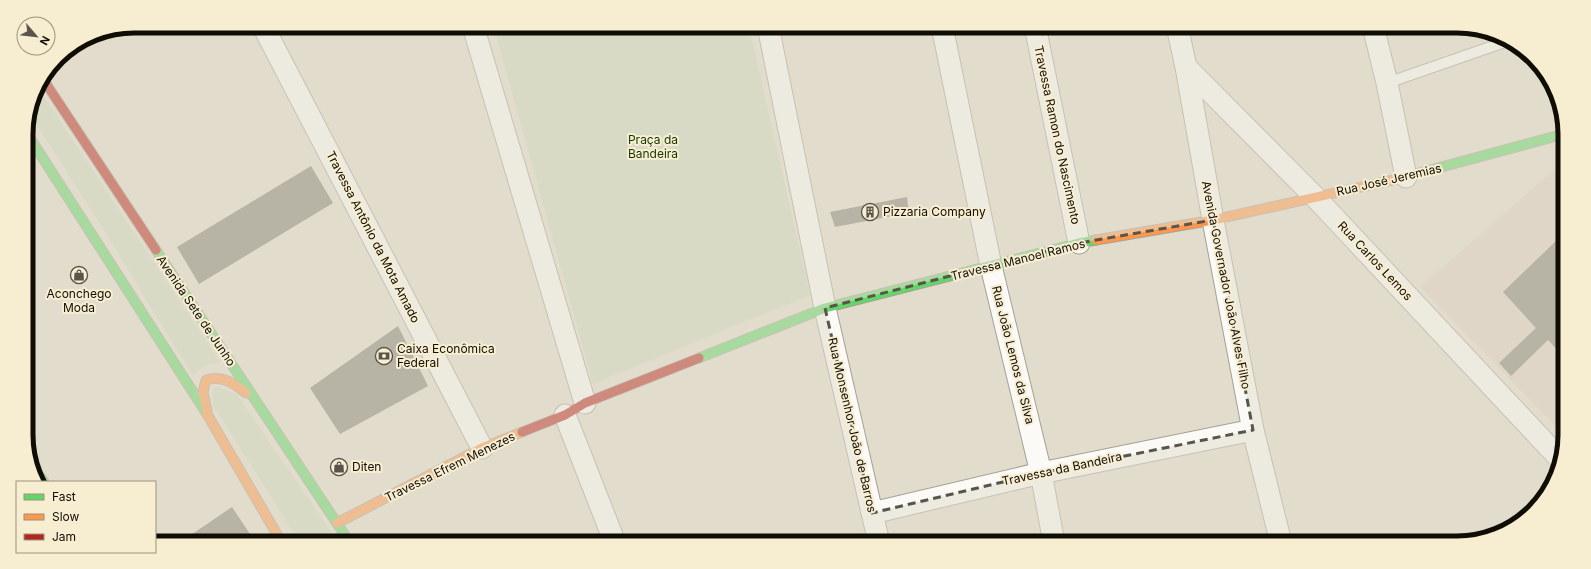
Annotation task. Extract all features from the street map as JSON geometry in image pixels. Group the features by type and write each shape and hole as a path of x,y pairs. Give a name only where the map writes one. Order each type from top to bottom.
{"street":[{"name":"Travessa Antônio da Mota Amado","path":"267,33 482,448"},
{"path":"475,33 585,403 825,308 769,33"},
{"name":"Rua João Lemos da Silva","path":"943,33 991,266 1041,473 1053,536"},
{"name":"Travessa Ramon do Nascimento","path":"1036,33 1079,243"},
{"name":"Avenida Governador João Alves Filho","path":"1179,33 1253,430 1278,536"},
{"path":"1375,33 1387,83 1406,177"},
{"name":"Rua Carlos Lemos","path":"1186,67 1315,197 1556,455"},
{"name":"Avenida Sete de Junho","path":"46,83 345,536"},
{"name":"Rua José Jeremias","path":"1213,220 1406,177 1558,136"},
{"path":"33,143 207,413 278,536"},
{"name":"Travessa Manoel Ramos","path":"825,308 1079,243 1213,220"},
{"name":"Rua Monsenhor João de Barros","path":"825,308 877,536"},
{"path":"207,413 203,392 206,380 212,377 220,377 230,380 258,403"},
{"name":"Travessa Efrem Menezes","path":"337,523 482,448 565,415 585,403"},
{"path":"565,415 612,536"},
{"name":"Travessa da Bandeira","path":"872,513 1041,473 1253,430"}],"lane":[{"path":"1387,83 1502,43"}],"highlighted area":[{"path":"1213,220 1253,430 1041,473 872,513 825,308 1079,243"}],"shaded area":[{"path":"1558,166 1558,429 1420,287"}],"green space":[{"name":"Praça da Bandeira","path":"495,33 751,33 810,295 593,384"},
{"path":"42,93 220,362 203,367 193,376 105,232 34,120 36,108"},
{"path":"217,386 237,395 334,536 296,536 213,405 213,389"}],"building":[{"path":"311,166 333,203 199,284 177,247"},
{"name":"Pizzaria Company","path":"907,197 909,213 835,227 830,212"},
{"path":"1557,240 1558,351 1548,340 1511,376 1499,363 1536,328 1503,292"},
{"name":"Caixa Econômica Federal","path":"398,326 428,386 340,434 310,388"},
{"path":"232,507 251,536 189,536"}],"traffic: fast":[{"path":"1393,180 1558,136"},
{"path":"33,143 207,414"},
{"path":"699,358 825,308 1079,243 1096,240"},
{"path":"156,250 345,536"}],"traffic: slow":[{"path":"1096,240 1213,220 1393,180"},
{"path":"207,411 203,392 206,380 223,379 232,383 246,393"},
{"path":"207,414 278,536"},
{"path":"337,523 482,448 522,432"}],"traffic: jam":[{"path":"46,83 156,250"},
{"path":"522,432 565,415 585,403 699,358"}],"place":[{"name":"Pizzaria Company","path":"870,212"},
{"name":"Aconchego Moda","path":"79,275"},
{"name":"Caixa Econômica Federal","path":"384,356"},
{"name":"Diten","path":"339,467"}]}
